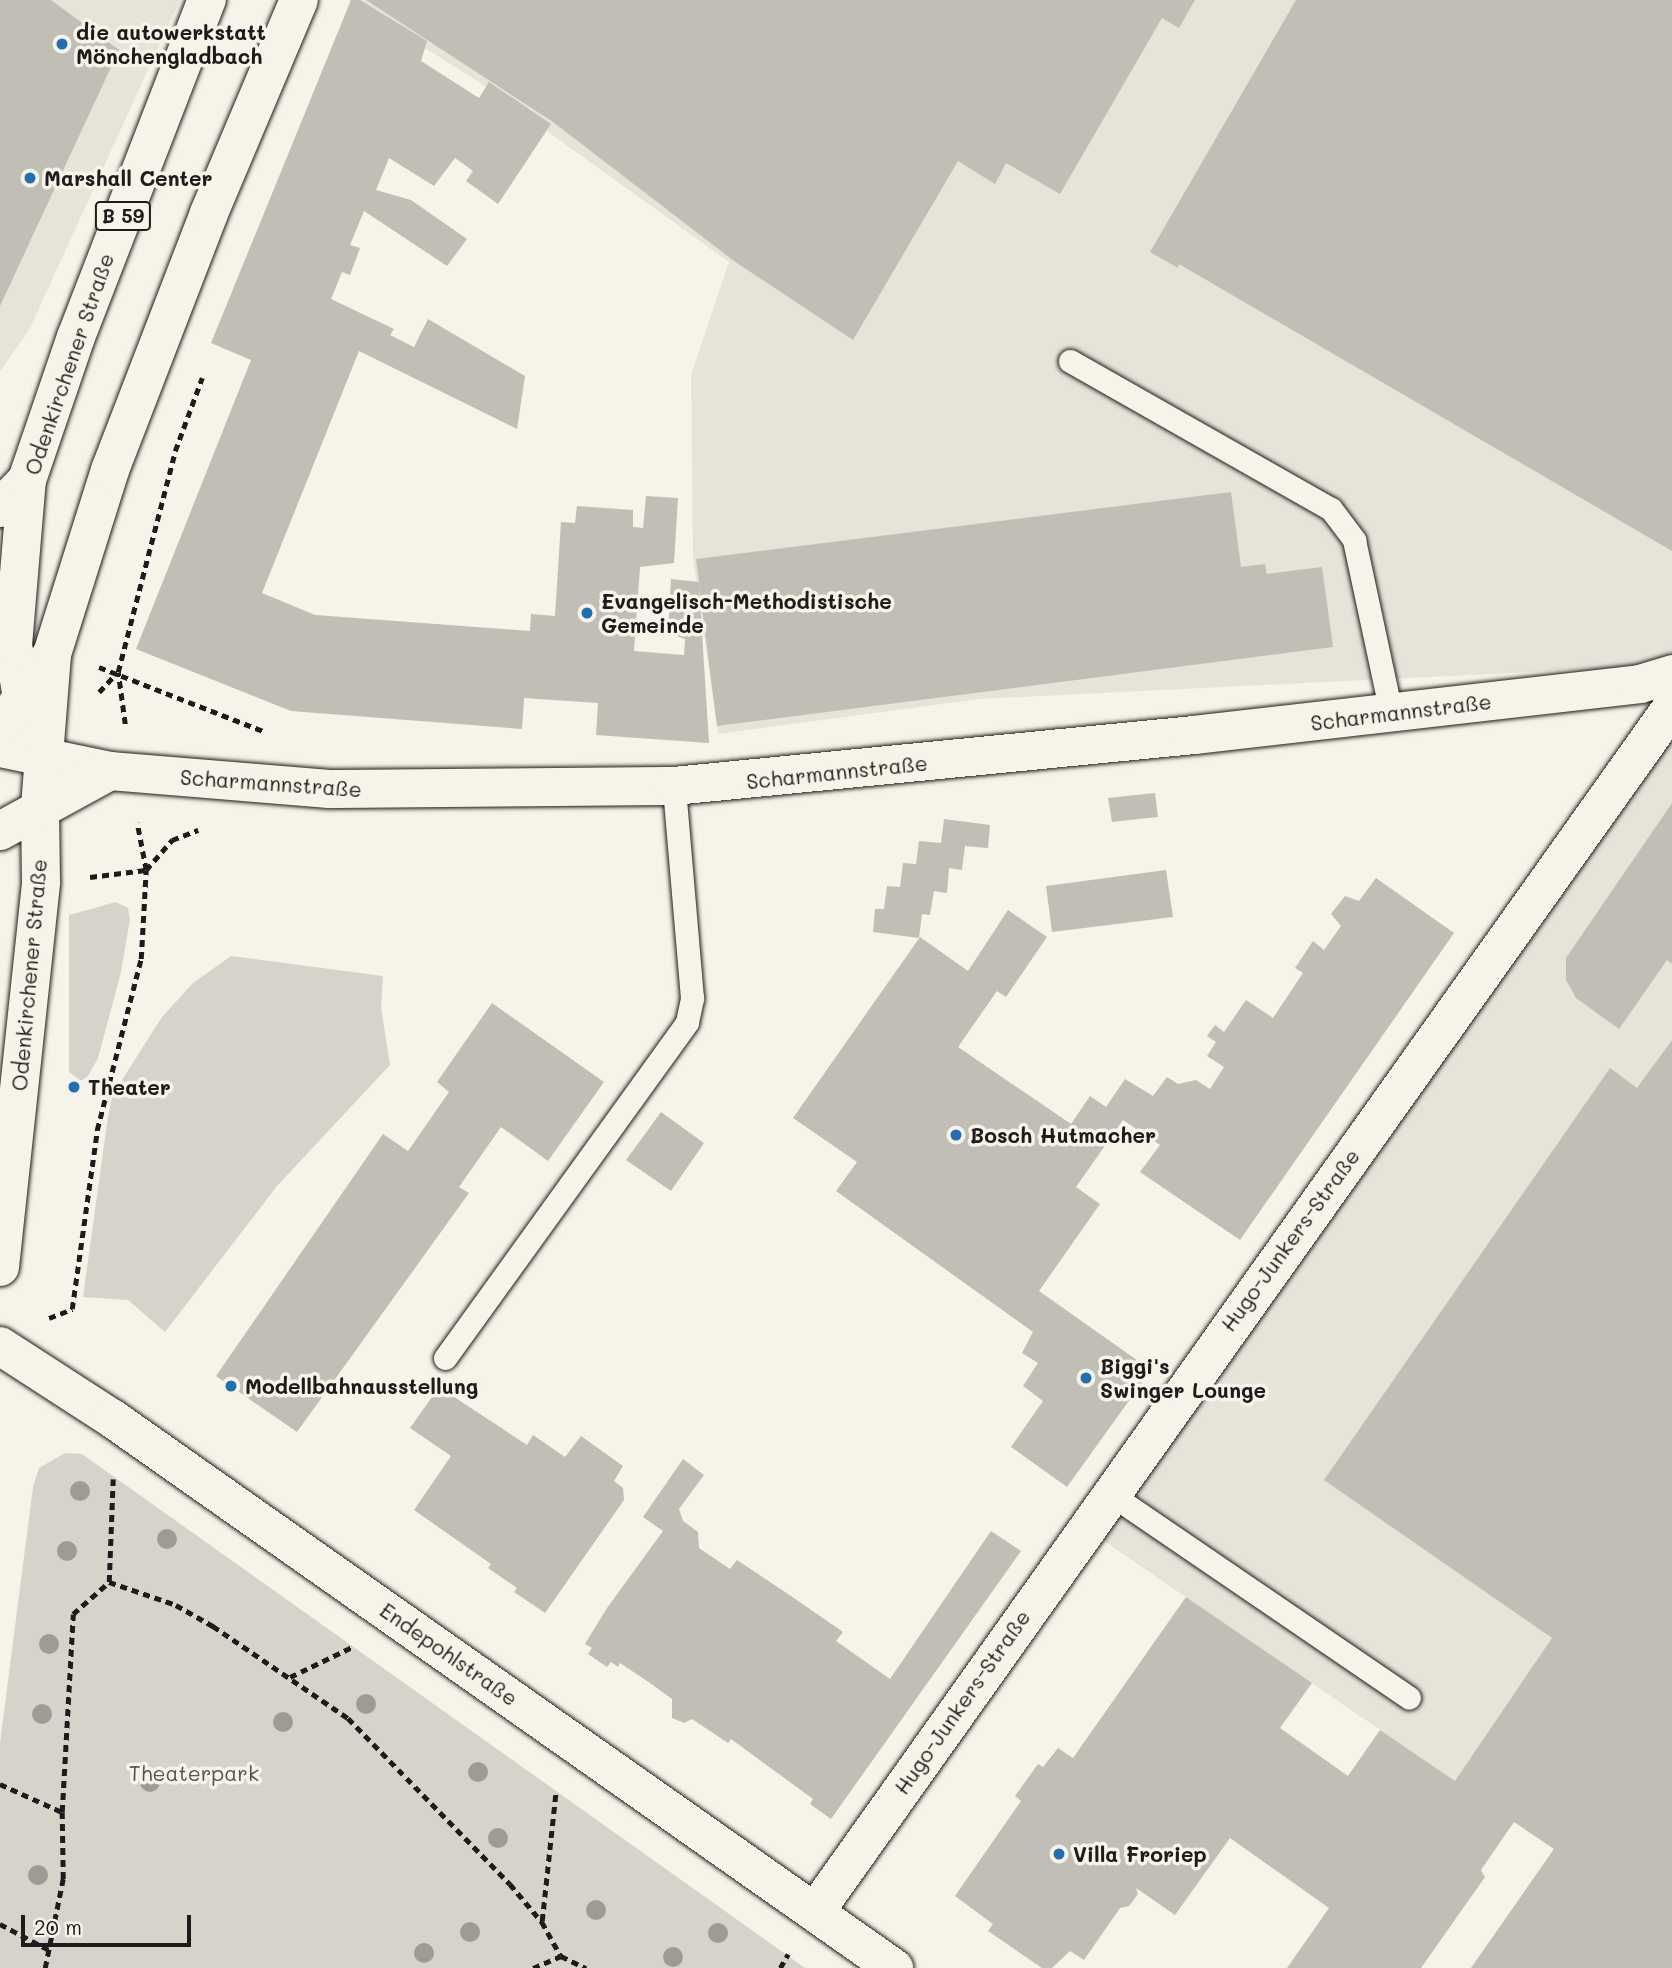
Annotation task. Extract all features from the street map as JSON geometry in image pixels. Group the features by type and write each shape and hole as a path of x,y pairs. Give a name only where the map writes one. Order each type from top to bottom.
{"main road":[{"name":"Odenkirchener Straße","path":"0,1267 41,882 40,807 19,755 11,716 13,645 27,480 76,337 207,0"},
{"name":"Odenkirchener Straße","path":"19,755 110,470 209,213 299,0"},
{"path":"0,508 27,480"},
{"name":"Odenkirchener Straße","path":"11,716 52,654"},
{"name":"Scharmannstraße","path":"19,755 110,771 329,789 674,786 1391,713 1640,684 1672,674"},
{"name":"Hugo-Junkers-Straße","path":"815,1912 1109,1493 1672,707"},
{"path":"0,831 110,771"},
{"name":"Endepohlstraße","path":"0,1346 113,1419 894,1968"}],"lane":[{"path":"1070,361 1331,509 1354,540 1391,713"},
{"path":"445,1358 687,1022 692,998 674,786"},
{"path":"1109,1493 1409,1698"}],"path":[{"path":"118,673 264,732 273,740"},
{"path":"72,1309 97,1130 141,959 146,870"},
{"path":"45,1968 51,1951 63,1879 62,1812 73,1614 109,1582 113,1419"},
{"path":"109,1582 176,1605 290,1677 348,1718 402,1769 541,1922 561,1956 586,1968"},
{"path":"290,1677 403,1622"},
{"path":"541,1922 560,1732"},
{"path":"0,1784 62,1812"},
{"path":"0,1924 51,1951"},
{"path":"533,1968 561,1956"}],"shaded area":[{"path":"0,0 180,0 30,328 0,372"},
{"path":"348,0 1672,0 1672,665 979,699 718,734 693,557 691,375 729,262 479,82"},
{"path":"1672,707 1672,1968 1471,1968 1554,1849 1085,1528"}],"green space":[{"path":"116,902 128,908 130,919 121,972 98,1058 88,1076 81,1081 69,1072 69,915"},
{"path":"231,956 383,976 381,1007 390,1065 277,1186 165,1332 128,1300 83,1297 108,1116 113,1094 162,1017 193,983"},
{"name":"Theaterpark","path":"65,1453 82,1454 805,1968 0,1968 0,1743 33,1487 39,1468"}],"building":[{"name":"Marshall Center","path":"0,0 51,0 119,50 0,306"},
{"path":"351,0 360,0 427,41 421,61 479,98 489,82 551,124 498,204 466,181 473,171 455,158 434,186 389,158 376,190 411,200 467,239 447,266 364,211 350,245 360,248 350,275 342,272 331,299 394,329 390,335 414,347 428,319 525,376 517,429 359,351 262,593 315,615 530,631 531,614 555,616 561,522 575,523 577,506 633,510 633,527 643,528 646,496 678,498 674,563 640,567 634,651 684,655 685,639 668,633 671,579 699,582 696,559 1231,492 1241,567 1265,564 1267,574 1322,567 1333,647 717,726 699,585 709,743 596,735 598,703 524,698 522,729 291,711 136,649 251,360 211,343"},
{"path":"366,0 1195,0 1179,28 1162,18 1060,194 1006,163 995,184 958,161 853,340 734,261 553,122"},
{"path":"1296,0 1672,0 1672,551 1179,264 1178,268 1150,252"},
{"path":"1155,793 1158,817 1112,822 1108,798"},
{"path":"1672,803 1672,964 1667,960 1619,1029 1576,998 1566,980 1566,958"},
{"path":"944,819 990,825 988,848 965,846 962,870 949,868 947,893 934,891 930,915 922,914 919,938 873,932 875,909 884,909 887,886 900,887 903,863 916,864 919,841 941,843"},
{"path":"1166,870 1173,917 1052,932 1046,886"},
{"path":"1376,878 1454,933 1240,1240 1140,1172 1160,1145 1123,1120 1076,1187 1100,1204 1039,1291 1151,1370 1067,1487 1011,1447 1043,1401 1023,1386 1038,1363 1022,1353 1033,1332 836,1191 857,1162 793,1118 920,937 968,971 1008,910 1047,937 1006,997 997,991 958,1047 1071,1124 1090,1096 1106,1107 1125,1079 1153,1096 1167,1077 1178,1084 1196,1080 1210,1089 1224,1067 1207,1056 1216,1042 1207,1036 1215,1025 1224,1032 1246,1000 1273,1018 1303,973 1295,968 1313,941 1324,950 1341,926 1331,914 1345,896 1359,901"},
{"path":"492,1003 604,1082 548,1161 501,1127 459,1187 469,1193 297,1432 216,1376 383,1134 408,1151 449,1092 437,1082"},
{"path":"1672,1040 1672,1968 1471,1968 1554,1849 1514,1822 1481,1870 1485,1877 1421,1968 1287,1968 1329,1908 1230,1838 1175,1915 1136,1888 1138,1894 1129,1906 1120,1908 1084,1960 1070,1951 1052,1968 1042,1968 988,1931 993,1924 955,1896 1021,1801 1015,1796 1038,1764 1043,1767 1058,1748 1073,1758 1186,1597 1312,1683 1280,1728 1348,1776 1380,1730 1455,1781 1552,1638 1324,1480 1610,1068 1637,1088"},
{"path":"661,1112 704,1143 671,1191 626,1160"},
{"path":"439,1387 527,1445 533,1435 565,1457 581,1436 623,1466 614,1481 623,1488 624,1500 545,1613 514,1592 517,1588 488,1568 491,1564 414,1510 451,1456 410,1428"},
{"path":"683,1459 704,1475 679,1509 683,1521 698,1532 699,1548 730,1569 737,1560 788,1594 843,1632 836,1641 890,1679 991,1531 1021,1551 831,1819 810,1804 813,1799 731,1739 728,1743 692,1719 684,1723 672,1718 672,1699 650,1683 620,1663 618,1667 611,1662 607,1667 588,1654 592,1648 585,1644 607,1608 663,1531 643,1517"}],"place":[{"name":"die autowerkstatt Mönchengladbach","path":"62,44"},
{"name":"Marshall Center","path":"30,178"},
{"name":"Evangelisch-Methodistische Gemeinde","path":"587,613"},
{"name":"Theater","path":"74,1087"},
{"name":"Bosch Hutmacher","path":"956,1135"},
{"name":"Biggi's Swinger Lounge","path":"1086,1378"},
{"name":"Modellbahnausstellung","path":"231,1386"},
{"name":"Villa Froriep","path":"1059,1854"}]}
